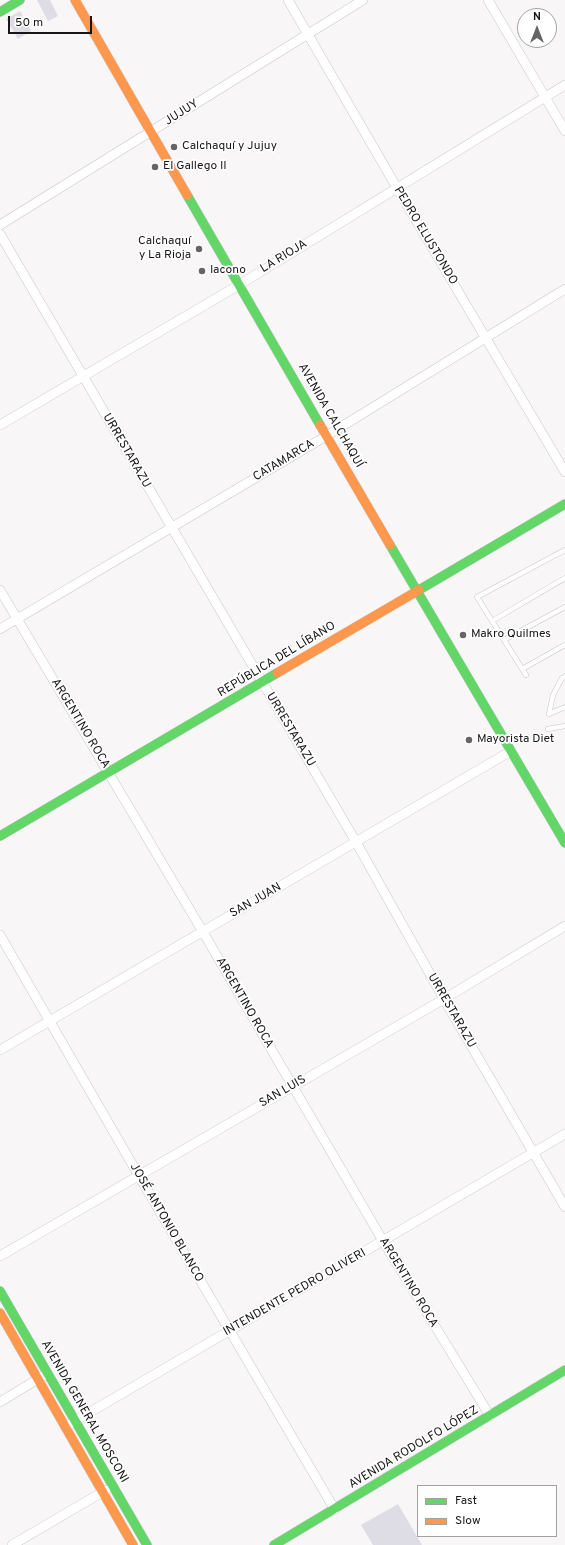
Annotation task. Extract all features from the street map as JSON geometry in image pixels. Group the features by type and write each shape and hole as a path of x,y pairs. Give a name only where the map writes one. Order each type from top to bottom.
{"main road":[{"path":"0,12 20,0"},
{"name":"AVENIDA CALCHAQUÍ","path":"75,0 239,285 418,590 461,668 565,843"},
{"name":"REPÚBLICA DEL LÍBANO","path":"0,836 565,504"},
{"name":"AVENIDA GENERAL MOSCONI","path":"0,1290 147,1545"},
{"name":"AVENIDA GENERAL MOSCONI","path":"0,1313 133,1545"},
{"name":"AVENIDA RODOLFO LÓPEZ","path":"274,1545 335,1510 565,1370"}],"street":[{"name":"PEDRO ELUSTONDO","path":"288,0 565,472"},
{"name":"JUJUY","path":"0,225 363,0"},
{"path":"488,0 565,131"},
{"name":"LA RIOJA","path":"0,425 239,285 565,85"},
{"name":"URRESTARAZU","path":"0,234 171,529 356,842 444,999 565,1207"},
{"name":"CATAMARCA","path":"0,629 328,435 565,289"},
{"name":"ARGENTINO ROCA","path":"0,590 203,932 383,1241 490,1416"},
{"name":"SAN JUAN","path":"0,1050 511,751"},
{"name":"SAN LUIS","path":"0,1256 444,999 565,926"},
{"name":"JOSÉ ANTONIO BLANCO","path":"0,935 229,1331 335,1510"},
{"name":"INTENDENTE PEDRO OLIVERI","path":"65,1426 565,1134"},
{"path":"0,1402 48,1373"},
{"path":"12,1545 113,1486"}],"lane":[{"path":"526,675 477,597 565,550"},
{"path":"492,621 565,578"},
{"path":"504,640 565,607"},
{"path":"522,669 565,645"},
{"path":"565,676 562,678 553,696 549,714 565,706"},
{"path":"548,729 565,726"},
{"path":"554,824 565,833"}],"building":[{"path":"37,0 50,0 58,16 48,21"},
{"path":"20,11 31,31 18,39 6,19"},
{"path":"398,1504 422,1545 373,1545 361,1525"}],"traffic: fast":[{"path":"0,12 20,0"},
{"path":"187,195 320,425"},
{"path":"419,590 565,504"},
{"path":"390,545 565,843"},
{"path":"0,836 277,673"},
{"path":"0,1291 147,1545"},
{"path":"274,1545 565,1370"}],"traffic: slow":[{"path":"75,0 187,195"},
{"path":"320,425 390,545"},
{"path":"277,673 419,590"},
{"path":"0,1313 133,1545"}],"place":[{"name":"Calchaquí y Jujuy","path":"174,147"},
{"name":"El Gallego II","path":"155,167"},
{"name":"Calchaquí y La Rioja","path":"199,249"},
{"name":"Iacono","path":"202,271"},
{"name":"Makro Quilmes","path":"463,635"},
{"name":"Mayorista Diet","path":"469,740"}]}
